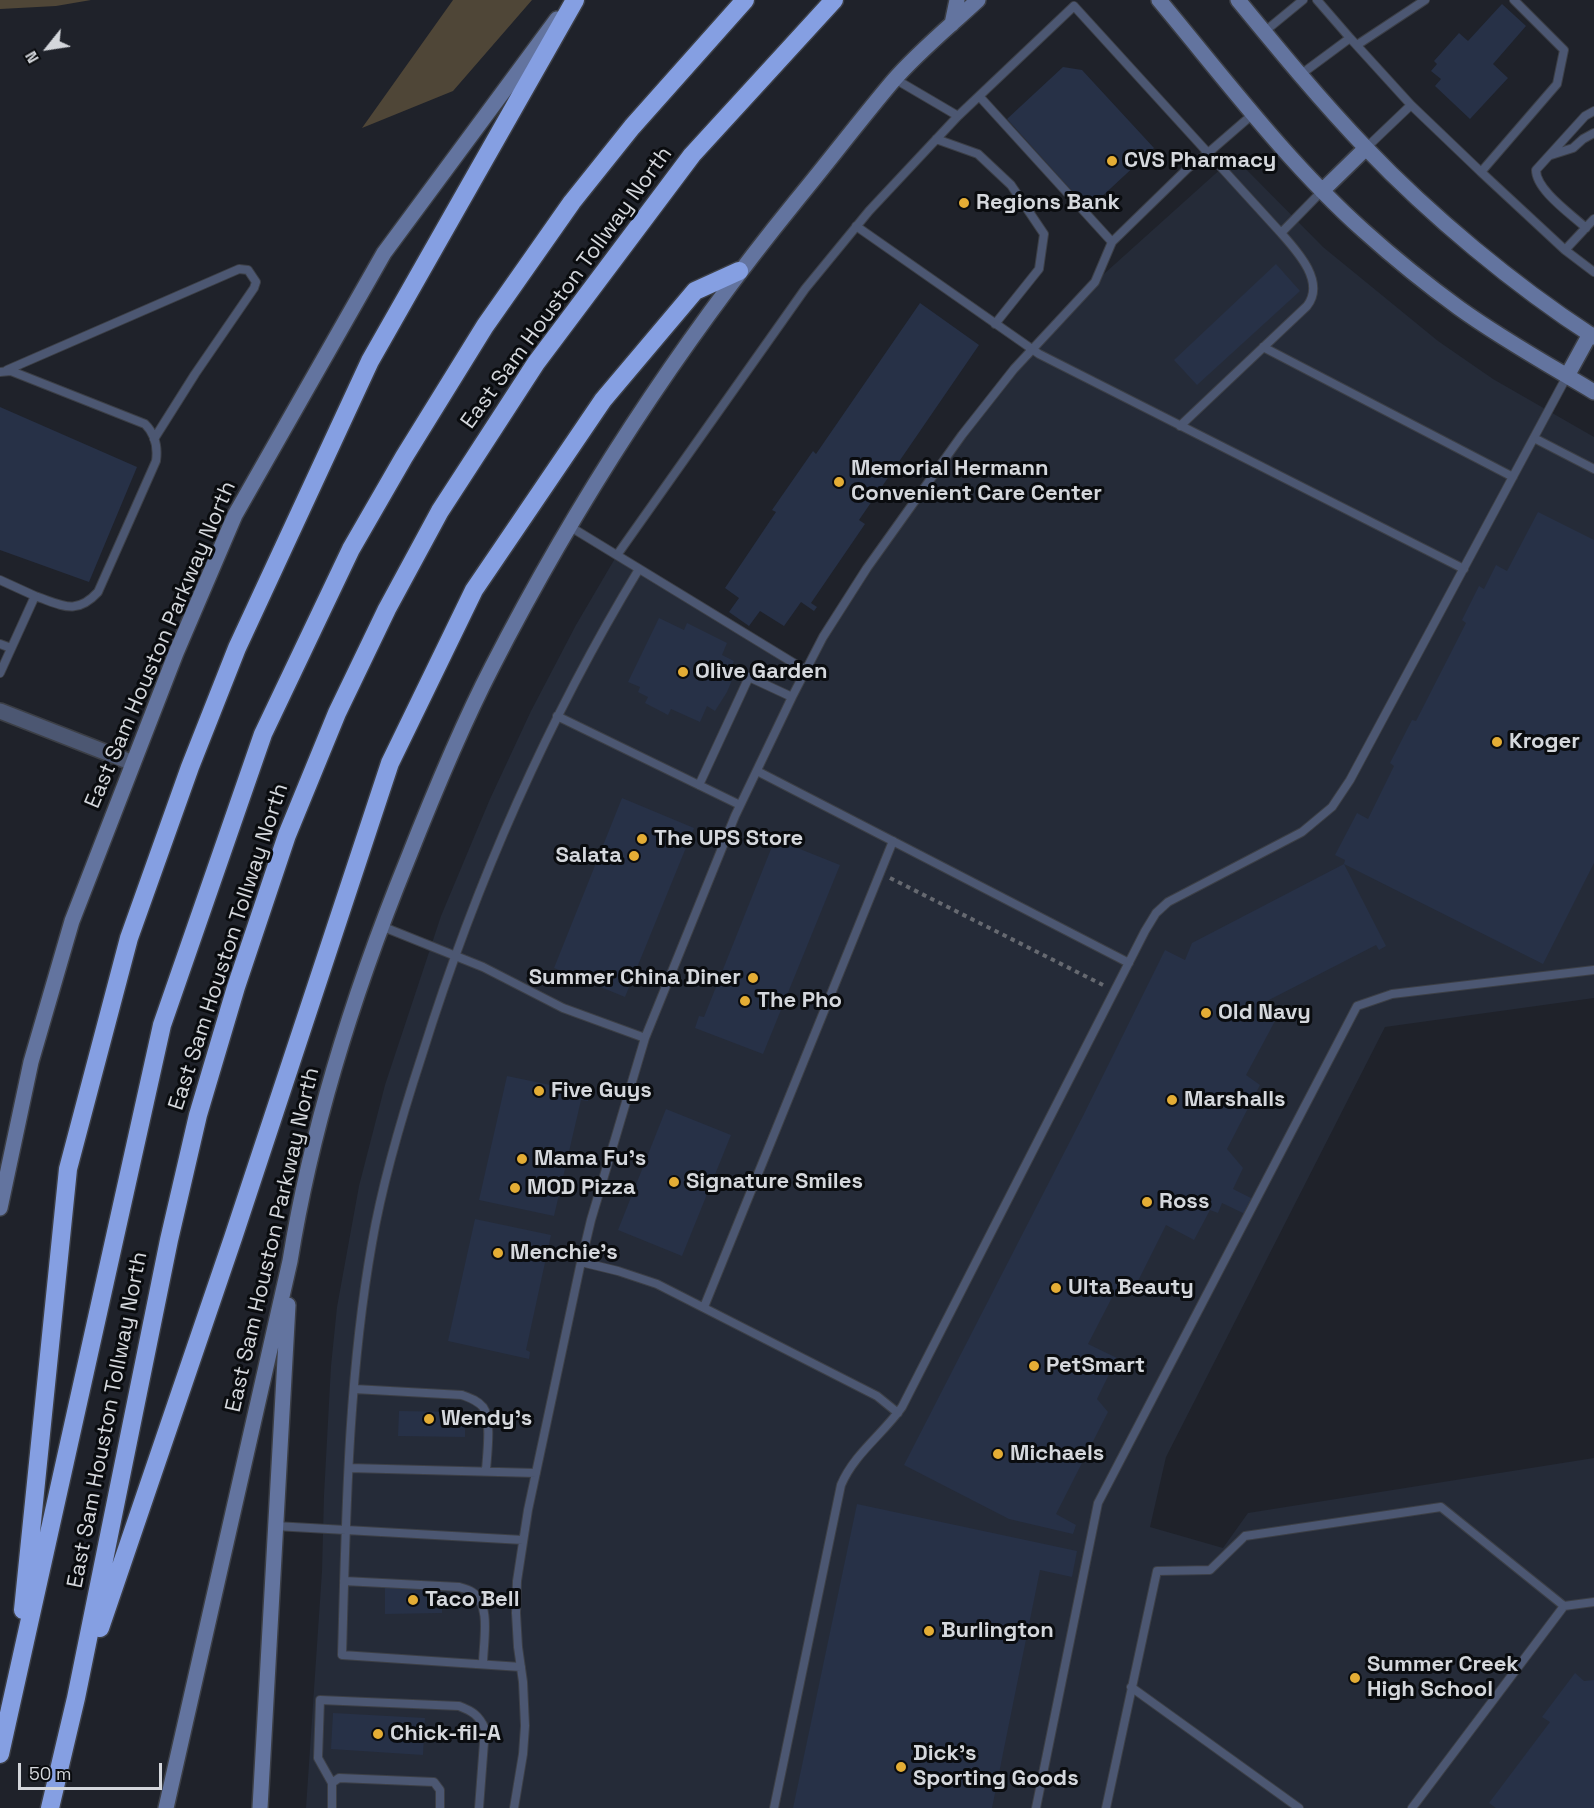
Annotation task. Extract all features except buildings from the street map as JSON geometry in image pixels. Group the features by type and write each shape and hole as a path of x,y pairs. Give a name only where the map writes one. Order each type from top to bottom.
{"highway":[{"path":"14,1694 68,1169 129,938 190,767 237,648 370,361 573,0"},
{"name":"East Sam Houston Tollway North","path":"0,1754 162,1025 263,734 351,549 420,430 485,326 561,216 632,127 745,0"},
{"name":"East Sam Houston Tollway North","path":"50,1808 76,1698 168,1240 198,1115 236,987 287,836 337,713 387,609 440,511 536,363 692,155 834,0"},
{"path":"76,1698 233,1238 390,763 474,590 603,400 695,291 739,272"}],"main road":[{"name":"East Sam Houston Parkway North","path":"0,1208 31,1062 72,921 176,653 235,515 384,253 573,0"},
{"path":"952,24 957,0"},
{"name":"East Sam Houston Parkway North","path":"166,1808 290,1261 298,1208 338,1058 381,926 426,814 491,669 569,526 640,414 739,272 895,79 978,0"},
{"path":"1159,0 1277,143 1363,230 1460,309 1594,392"},
{"path":"1238,0 1300,75 1402,184 1475,247 1547,304 1593,333 1567,376"},
{"path":"1322,191 1366,148"},
{"path":"261,1808 290,1261"}],"street":[{"path":"0,711 133,763"}],"lane":[{"path":"1264,32 1303,0"},
{"path":"1357,45 1425,0"},
{"path":"1481,172 1557,84 1564,50 1514,0"},
{"path":"1322,1 1350,38 1411,105 1565,250 1594,272"},
{"path":"617,555 783,319 856,226 958,116 1074,6 1281,233 1305,265 1314,284 1314,292 1307,306 1180,426"},
{"path":"1300,75 1350,38"},
{"path":"895,79 958,116"},
{"path":"979,96 1112,242"},
{"path":"1366,148 1411,105"},
{"path":"1586,228 1540,186 1536,170 1585,116 1594,111"},
{"path":"514,1808 523,1754 525,1725 516,1590 536,1473 581,1262 591,1220 645,1038 705,886 740,805 823,636 862,575 985,405 1031,350 1095,282 1112,242 1188,168 1253,114"},
{"path":"1550,155 1573,148 1594,133"},
{"path":"936,139 978,154 1011,186 1044,234 1039,269 995,324"},
{"path":"1281,233 1322,191"},
{"path":"1565,250 1594,219"},
{"path":"856,226 1031,350 1464,568"},
{"path":"3,371 239,269 248,270 256,282 254,288 154,439"},
{"path":"1263,347 1513,477"},
{"path":"0,580 35,596 73,608 87,603 98,592 156,461 154,439 145,424 3,371"},
{"path":"774,1808 841,1485 854,1461 898,1413 1152,918 1168,902 1302,832 1332,807 1350,780 1567,376"},
{"path":"1534,438 1594,469"},
{"path":"569,526 805,670"},
{"path":"521,1666 342,1654 345,1530 362,1304 379,1208 405,1110 454,955 503,834 557,716 596,641 639,569"},
{"path":"0,673 35,596"},
{"path":"0,644 11,648"},
{"path":"699,785 748,676 792,697"},
{"path":"557,716 740,805"},
{"path":"756,771 1129,963"},
{"path":"704,1307 893,841"},
{"path":"381,926 503,976 563,1008 645,1038"},
{"path":"1036,1808 1098,1503 1357,1006 1392,994 1594,970"},
{"path":"581,1262 646,1280 704,1307 877,1396 898,1413"},
{"path":"354,1389 462,1395 475,1400 484,1408 488,1418 486,1470"},
{"path":"349,1468 536,1473"},
{"path":"1106,1808 1157,1571 1210,1570 1245,1536 1441,1507 1564,1606"},
{"path":"275,1526 523,1540"},
{"path":"344,1581 459,1587 472,1592 481,1600 485,1610 483,1664"},
{"path":"1412,1808 1564,1606 1594,1602"},
{"path":"1131,1687 1299,1808"},
{"path":"332,1808 332,1783 318,1758 320,1700 459,1706 472,1711 481,1719 485,1729 479,1808"},
{"path":"332,1783 339,1778 434,1782 440,1790 440,1808"}],"path":[{"path":"879,873 1114,991"}],"shaded area":[{"path":"0,0 91,0 56,6 0,9"},
{"path":"453,0 532,0 453,91 362,128"},
{"path":"1234,157 1323,247 1438,341 1493,379 1594,437 1594,998 1385,1027 1166,1457 1150,1527 1223,1548 1248,1513 1594,1458 1594,1808 306,1808 322,1571 331,1366 337,1307 359,1186 385,1085 441,916 490,799 531,711 576,625 617,555 805,670 823,637 973,420 1095,282"}],"place":[{"name":"CVS Pharmacy","path":"1112,161"},
{"name":"Regions Bank","path":"964,203"},
{"name":"Memorial Hermann Convenient Care Center","path":"839,482"},
{"name":"Olive Garden","path":"683,672"},
{"name":"Kroger","path":"1497,742"},
{"name":"The UPS Store","path":"642,839"},
{"name":"Salata","path":"634,856"},
{"name":"Summer China Diner","path":"753,978"},
{"name":"The Pho","path":"745,1001"},
{"name":"Old Navy","path":"1206,1013"},
{"name":"Five Guys","path":"539,1091"},
{"name":"Marshalls","path":"1172,1100"},
{"name":"Mama Fu's","path":"522,1159"},
{"name":"Signature Smiles","path":"674,1182"},
{"name":"MOD Pizza","path":"515,1188"},
{"name":"Ross","path":"1147,1202"},
{"name":"Menchie's","path":"498,1253"},
{"name":"Ulta Beauty","path":"1056,1288"},
{"name":"PetSmart","path":"1034,1366"},
{"name":"Wendy's","path":"429,1419"},
{"name":"Michaels","path":"998,1454"},
{"name":"Taco Bell","path":"413,1600"},
{"name":"Burlington","path":"929,1631"},
{"name":"Summer Creek High School","path":"1355,1678"},
{"name":"Chick-fil-A","path":"378,1734"},
{"name":"Dick's Sporting Goods","path":"901,1767"}]}
